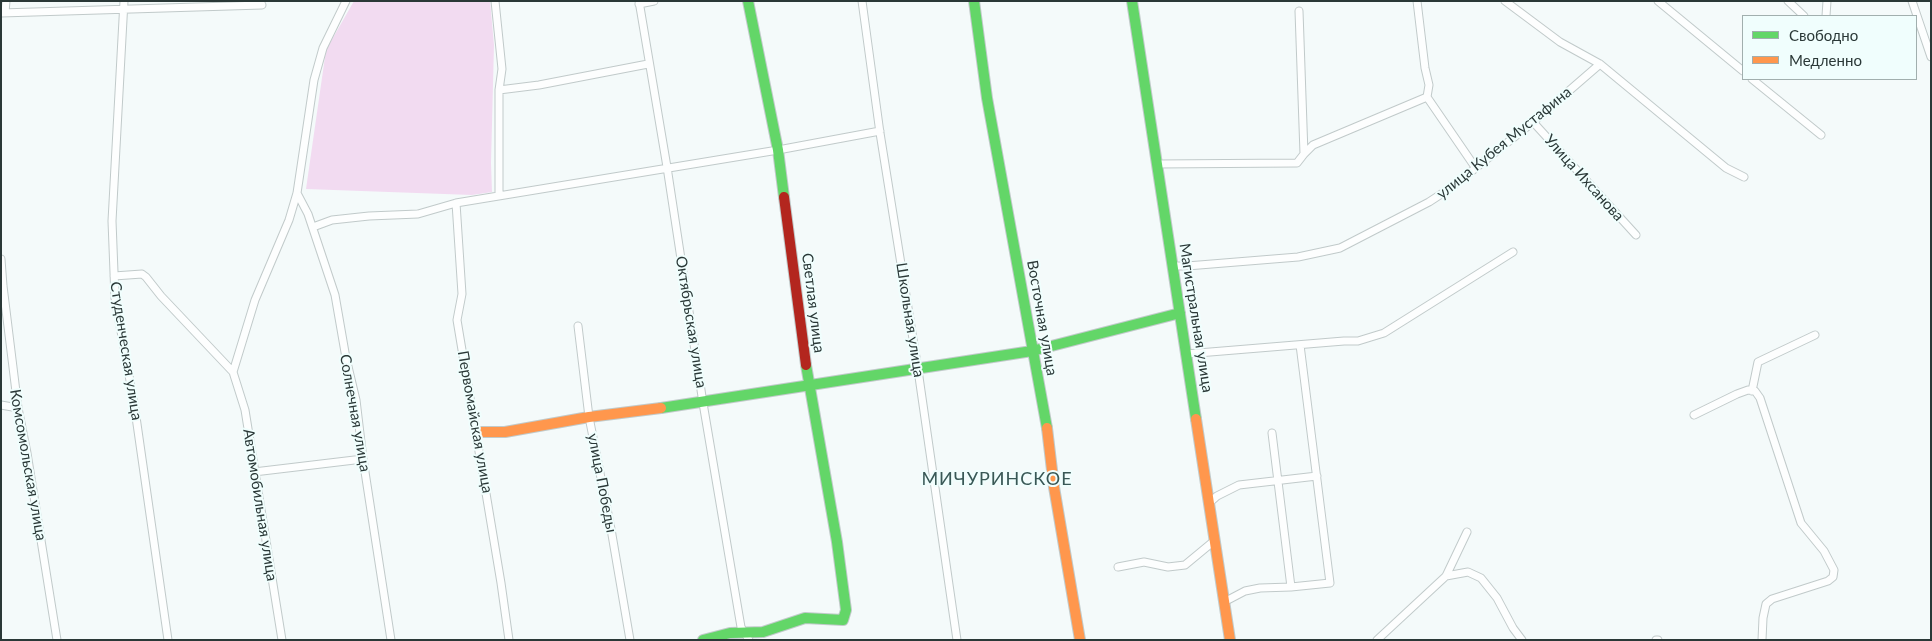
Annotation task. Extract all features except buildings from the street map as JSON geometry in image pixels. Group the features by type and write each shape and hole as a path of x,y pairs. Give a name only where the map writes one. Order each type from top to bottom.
{"street":[{"path":"6,1 3,13 262,5"},
{"name":"Студенческая улица","path":"124,1 112,221 115,298 134,403 168,640"},
{"path":"114,276 142,274 146,277 161,296 233,372 255,300 289,220 297,193 314,80 323,48 346,1"},
{"path":"494,1 502,69 499,90 499,196"},
{"path":"639,2 654,1"},
{"name":"Светлая улица","path":"746,636 805,618 843,620 846,610 825,469 809,386 778,150 748,1"},
{"name":"Школьная улица","path":"862,1 957,640"},
{"name":"Восточная улица","path":"974,1 987,98 1045,415 1054,487 1080,640"},
{"name":"Магистральная улица","path":"1132,1 1230,640"},
{"path":"1417,1 1425,68 1429,85 1427,97 1475,168"},
{"path":"1505,1 1560,42 1600,64 1726,168 1744,176"},
{"path":"1658,1 1742,70"},
{"path":"1788,1 1803,15"},
{"path":"1826,15 1827,1"},
{"path":"1912,1 1917,15"},
{"name":"Октябрьская улица","path":"639,2 648,64 668,167 703,403 741,627 746,636"},
{"path":"1299,11 1304,154"},
{"path":"1917,15 1931,56"},
{"path":"499,90 538,85 648,64"},
{"name":"улица Кубея Мустафина","path":"1172,266 1298,257 1340,248 1429,202 1452,187 1533,122 1600,64"},
{"path":"1753,80 1821,135"},
{"path":"1157,164 1297,163 1313,146 1427,97"},
{"name":"Улица Ихсанова","path":"1533,122 1636,235"},
{"path":"312,227 332,220 418,214 456,203 473,202 880,131"},
{"name":"Солнечная улица","path":"297,193 312,227 335,295 346,358 356,400 363,459 391,640"},
{"name":"Первомайская улица","path":"456,203 462,294 457,320 477,432 509,640"},
{"path":"1186,354 1358,341 1384,333 1514,252"},
{"name":"Комсомольская улица","path":"1,259 18,408 57,640"},
{"path":"477,432 505,432 589,417 703,403 1032,351 1180,313"},
{"name":"улица Победы","path":"578,326 589,417 630,640"},
{"path":"1752,391 1758,362 1815,335"},
{"path":"1224,602 1245,591 1260,588 1330,583 1300,345"},
{"name":"Автомобильная улица","path":"233,372 245,410 282,640"},
{"path":"1694,415 1738,394 1755,391 1760,398 1801,523 1824,550 1834,570 1833,577 1828,581 1772,599 1766,604 1762,640"},
{"path":"1,405 18,408"},
{"path":"1272,433 1291,587"},
{"path":"254,472 363,459"},
{"path":"1209,503 1217,496 1239,485 1317,476"},
{"path":"1377,640 1446,576 1467,532"},
{"path":"1118,567 1144,562 1168,567 1179,566 1191,561 1214,541"},
{"path":"1446,576 1468,572 1481,578 1497,598 1513,628 1522,640"},
{"path":"702,640 730,633 746,636"}],"shaded area":[{"path":"354,1 490,1 494,45 492,192 472,195 306,189 326,50"}],"traffic: fast":[{"path":"748,1 778,150 784,197"},
{"path":"974,1 987,98 1047,428"},
{"path":"1132,1 1196,419"},
{"path":"661,408 1032,351 1180,313"},
{"path":"703,640 730,633 763,632 805,618 843,620 846,610 837,542 806,365"}],"traffic: slow":[{"path":"477,432 505,432 589,417 661,408"},
{"path":"1196,419 1230,640"},
{"path":"1047,428 1054,487 1080,640"}],"traffic: jam":[{"path":"784,197 806,365"}],"district":[{"name":"МИЧУРИНСКОЕ","path":"997,479"}]}
